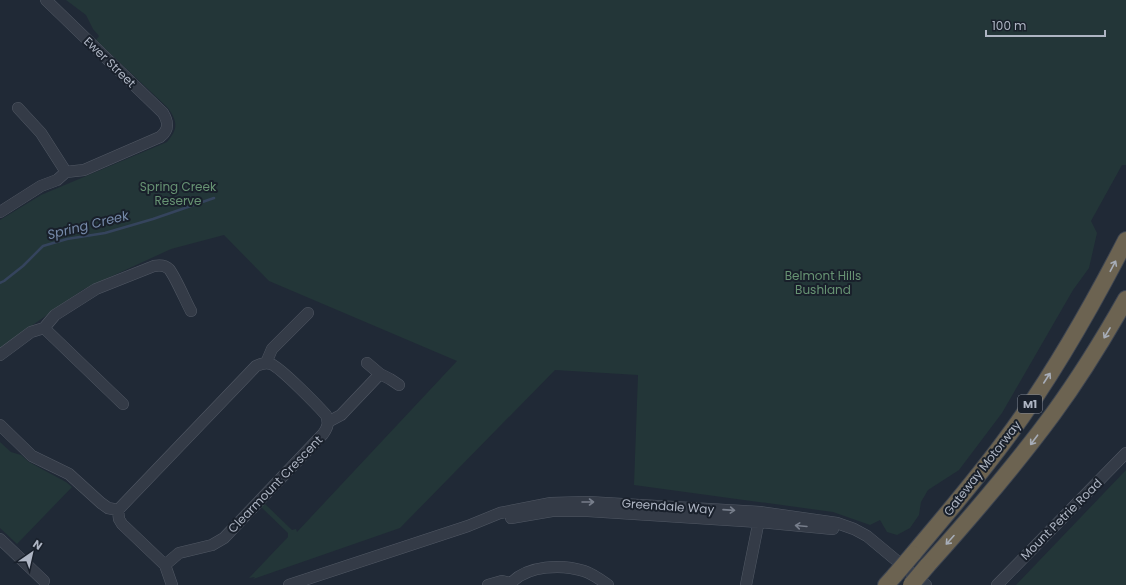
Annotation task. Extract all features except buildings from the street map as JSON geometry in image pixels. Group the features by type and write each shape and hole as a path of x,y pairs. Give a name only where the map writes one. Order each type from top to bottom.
{"highway":[{"name":"Gateway Motorway","path":"890,580 966,492 1004,442 1077,331 1126,240"},
{"name":"Gateway Motorway","path":"911,585 983,503 1053,414 1088,363 1126,299"}],"street":[{"name":"Ewer Street","path":"46,0 163,114 167,120 168,127 164,134 160,137 84,170 66,172"},
{"path":"0,212 41,186 57,180 66,172 41,133 18,108"},
{"path":"0,355 31,332 44,328 55,315 96,289 159,265 168,268 191,311"},
{"path":"118,510 256,366 266,363 272,349 308,313"},
{"path":"44,328 123,404"},
{"name":"Clearmount Crescent","path":"165,565 179,553 212,545 224,538 327,428 328,422 326,415 277,367 266,363"},
{"path":"367,363 380,374 390,378 398,385"},
{"path":"328,422 341,415 380,374"},
{"path":"0,425 32,456 69,474 101,503 108,508 118,510"},
{"name":"Mount Petrie Road","path":"997,585 1126,453"},
{"path":"118,510 122,524 165,565 172,585"},
{"name":"Greendale Way","path":"289,585 468,526 552,511 576,510 760,517 867,536 926,585"},
{"path":"746,585 760,517"},
{"path":"0,539 44,584"},
{"path":"488,585 502,581 511,584 522,574 555,566 585,571 608,585"}],"green space":[{"name":"Belmont Hills Bushland","path":"66,0 1126,0 1126,165 1122,165 1091,221 1097,233 1089,268 1073,290 1002,413 959,470 928,490 921,502 919,515 910,528 897,535 887,532 880,520 870,525 833,512 634,485 638,375 555,370 400,528 253,579 255,577 249,578 288,537 288,533 260,506 264,503 292,530 296,529 297,532 457,361 269,281 224,235 171,249 84,289 0,348 0,220 41,195 167,142 175,129 174,117 168,108 96,40 99,36 93,29 86,15"},
{"path":"0,442 11,452 21,455 29,462 66,482 72,487 17,544 0,528"},
{"path":"1126,470 1126,585 1016,585"}],"waterway":[{"name":"Spring Creek","path":"0,283 23,266 43,246 67,239 105,233 153,219 214,198"}],"park label":[{"name":"Spring Creek Reserve","path":"178,193"}]}
